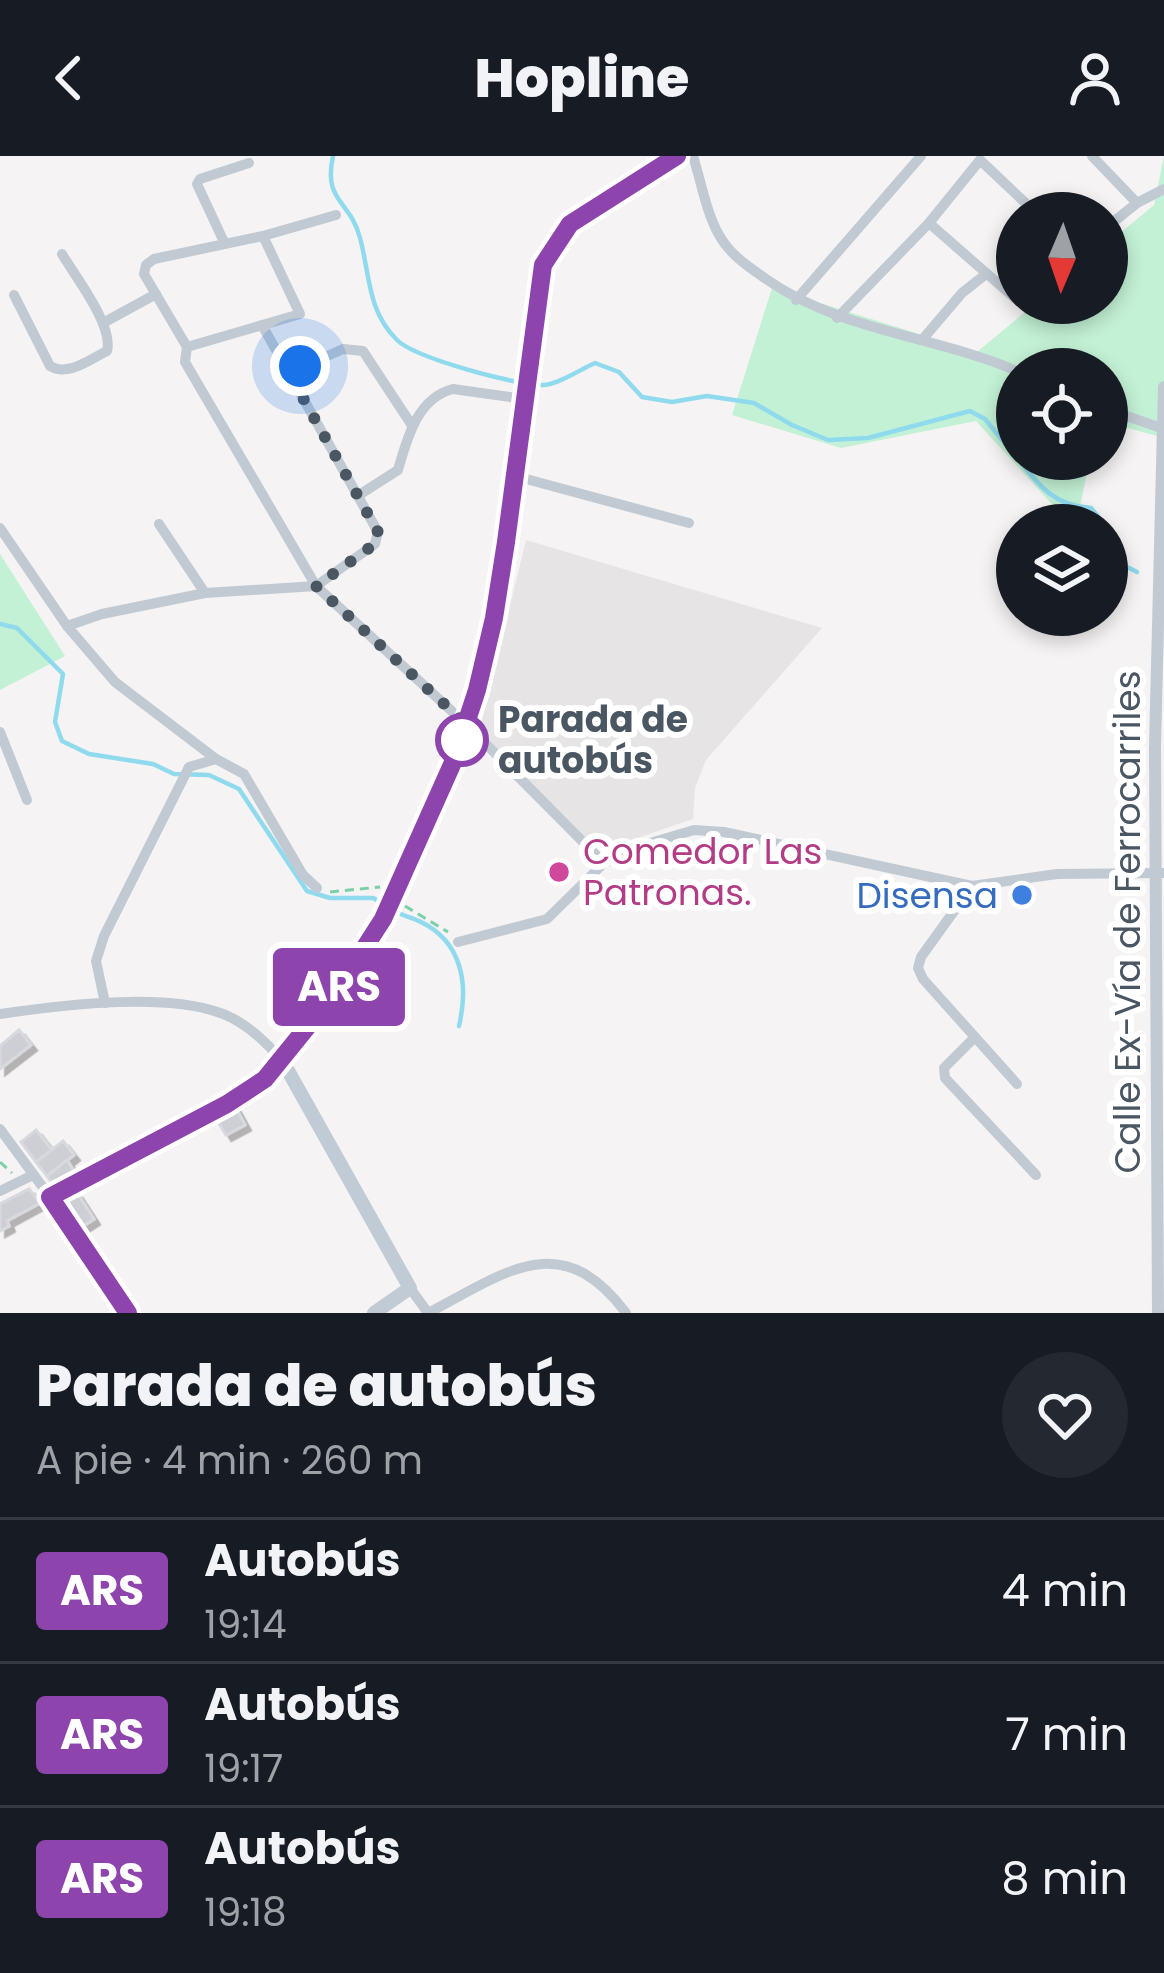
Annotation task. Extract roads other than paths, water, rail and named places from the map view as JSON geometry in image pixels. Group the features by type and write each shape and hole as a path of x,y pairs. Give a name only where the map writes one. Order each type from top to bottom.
{"main road":[{"path":"128,1313 50,1197 227,1104 265,1079 338,989 383,919 468,726 494,618 543,265 570,224 677,156"},
{"path":"282,1060 410,1288 374,1313"}],"street":[{"path":"693,156 719,236 739,260 796,300 837,318 996,364"},
{"path":"796,300 921,156"},
{"path":"1092,156 1137,203"},
{"path":"837,318 929,223 980,160 1014,192"},
{"path":"225,244 196,184 249,163"},
{"path":"1128,210 1164,189"},
{"path":"336,214 263,236 154,259 144,274 187,347 184,362 316,586 468,726 604,863"},
{"path":"929,223 996,282"},
{"path":"187,347 300,314 263,236"},
{"path":"14,295 50,366 67,370 107,351 110,341 103,323 62,254"},
{"path":"922,340 962,293 986,274"},
{"path":"103,323 157,294"},
{"path":"67,626 206,593 316,586 375,544 378,532 359,495 262,325"},
{"path":"289,373 343,349 363,351 411,424"},
{"name":"Calle Ex-Vía de Ferrocarriles","path":"1158,1313 1161,873 1155,745 1164,387"},
{"path":"359,495 398,470 411,424 442,392 524,395"},
{"path":"1128,416 1161,428"},
{"path":"514,476 689,523"},
{"path":"159,524 206,593"},
{"path":"0,528 67,626 115,682 216,759 244,773 303,875 317,888"},
{"path":"0,732 27,800"},
{"path":"104,1003 96,961 104,936 189,766 216,759"},
{"path":"458,942 547,919 604,863 694,830 724,832 972,886 1057,874 1161,873"},
{"path":"972,886 920,957 919,968 923,979 1017,1084"},
{"path":"0,1014 104,1003 174,1005 229,1016 259,1035 282,1060"},
{"path":"975,1037 944,1068 945,1078 1036,1175"},
{"path":"0,1129 50,1197"},
{"path":"0,1191 33,1175"},
{"path":"410,1288 428,1313 486,1282 547,1261 567,1263 606,1290 626,1313"}],"waterway":[{"path":"333,156 332,183 356,225 380,317 397,340 424,355 491,376 544,385 595,363 619,372 642,397 672,402 707,396 754,403 828,440 868,438 970,411 996,432"},
{"path":"1035,480 1073,504"},
{"path":"1128,568 1137,572"},
{"path":"0,624 17,628 63,674 55,722 62,741 89,754 153,764 174,774 209,775 239,789 307,891 330,898 373,898 384,904"},
{"path":"393,910 435,930 454,953 462,980 459,1026"}],"place":[{"name":"Parada de autobús","path":"462,740"},
{"name":"Comedor Las Patronas.","path":"559,872"},
{"name":"Disensa","path":"1022,895"}]}
